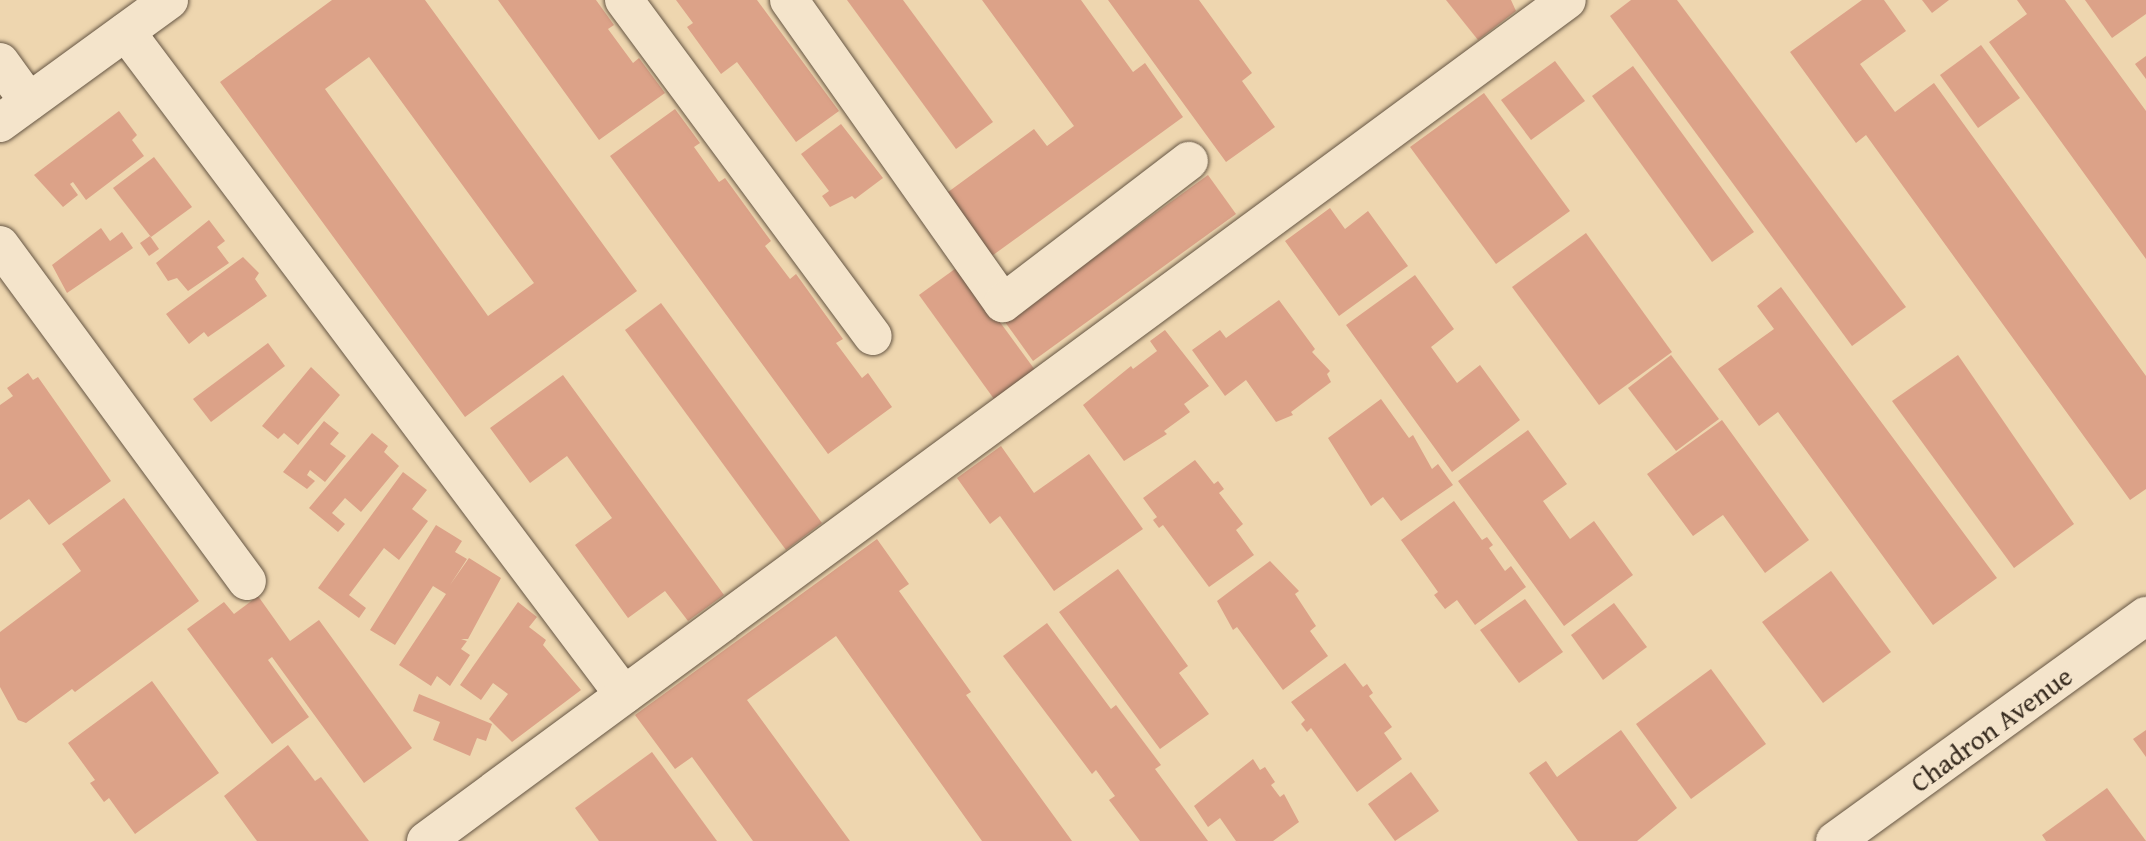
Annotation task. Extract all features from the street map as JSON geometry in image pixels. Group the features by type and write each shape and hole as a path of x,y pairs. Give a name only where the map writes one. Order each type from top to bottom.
{"street":[{"path":"0,62 15,112 169,0"},
{"path":"624,0 873,336"},
{"path":"789,0 1003,303 1189,161"},
{"path":"426,841 1567,0"},
{"path":"126,32 624,695"},
{"path":"0,245 247,581"},
{"name":"Chadron Avenue","path":"1860,834 2146,616"}],"building":[{"path":"332,0 425,0 637,291 465,417 220,82","holes":["369,57 534,283 488,316 325,89"]},
{"path":"498,0 596,0 614,25 608,29 633,63 639,58 665,93 599,140"},
{"path":"676,0 757,0 839,111 796,142 737,62 721,74 687,27 693,23"},
{"path":"847,0 903,0 993,122 956,149"},
{"path":"982,0 1081,0 1133,72 1145,63 1183,117 989,258 944,195 1034,129 1047,146 1074,126"},
{"path":"1108,0 1199,0 1252,73 1242,81 1275,127 1226,162"},
{"path":"1446,0 1511,0 1516,11 1478,40"},
{"path":"1631,0 1677,0 1906,307 1852,346 1610,16"},
{"path":"1862,0 1884,0 1906,31 1860,64 1895,112 1934,83 2146,376 2146,489 2130,500 1866,135 1856,143 1790,52"},
{"path":"1922,0 1949,0 1932,13"},
{"path":"2017,0 2065,0 2146,111 2146,259 1989,42 2027,14"},
{"path":"2085,0 2146,0 2146,14 2112,38"},
{"path":"1981,45 2020,98 1978,128 1940,75"},
{"path":"2146,56 2146,79 2135,64"},
{"path":"1555,61 1585,101 1531,140 1501,100"},
{"path":"1633,66 1754,232 1712,262 1592,96"},
{"path":"1484,93 1570,211 1496,264 1410,147"},
{"path":"675,109 700,143 694,147 719,182 725,178 771,241 765,246 790,279 796,274 843,339 836,343 862,378 868,373 892,407 828,454 610,156"},
{"path":"119,111 137,135 132,140 144,156 86,200 73,182 70,184 78,195 63,207 34,175"},
{"path":"841,124 883,178 855,199 852,196 830,207 822,196 829,191 801,154"},
{"path":"154,157 192,207 151,237 113,188"},
{"path":"1208,175 1236,214 1033,361 1005,322"},
{"path":"1330,208 1345,229 1368,211 1408,266 1339,316 1285,241"},
{"path":"209,220 225,241 217,247 229,263 188,291 177,278 168,281 156,263"},
{"path":"101,228 110,241 122,232 133,248 67,293 52,265"},
{"path":"1586,233 1672,352 1599,405 1512,287"},
{"path":"150,236 159,249 149,256 140,243"},
{"path":"243,257 259,273 255,279 267,296 208,337 204,332 189,344 166,314"},
{"path":"959,266 1035,370 994,399 919,295"},
{"path":"1415,275 1454,329 1431,347 1457,383 1480,365 1520,420 1452,472 1346,325"},
{"path":"1781,287 1997,578 1933,625 1778,412 1759,426 1718,369 1774,329 1757,306"},
{"path":"1279,300 1315,349 1312,352 1330,371 1327,374 1331,382 1291,412 1293,415 1276,422 1246,380 1225,396 1192,350 1220,330 1226,338"},
{"path":"661,303 822,523 786,550 625,330"},
{"path":"1165,330 1209,386 1184,404 1190,412 1164,431 1167,434 1124,461 1083,405 1131,366 1133,369 1157,351 1150,341"},
{"path":"268,343 285,366 211,422 193,399"},
{"path":"1671,355 1719,419 1676,451 1628,388"},
{"path":"1958,355 2074,524 2014,568 1892,401"},
{"path":"311,367 340,395 298,445 284,433 278,439 262,426"},
{"path":"28,373 33,380 38,377 111,481 49,525 29,499 0,520 0,405 13,396 7,388"},
{"path":"563,375 724,595 688,621 665,591 628,618 575,545 612,518 567,456 530,483 490,428"},
{"path":"1381,399 1409,438 1413,435 1432,469 1438,464 1453,485 1401,521 1383,497 1371,506 1328,438"},
{"path":"1722,420 1809,540 1765,573 1723,515 1693,536 1647,474"},
{"path":"324,421 339,433 330,444 346,456 325,482 310,470 307,475 315,481 307,489 283,472"},
{"path":"1528,430 1567,484 1543,501 1570,539 1594,521 1633,575 1564,626 1458,481"},
{"path":"372,433 388,446 384,452 399,466 361,512 345,498 332,513 345,524 338,532 309,508"},
{"path":"1001,446 1034,493 1089,454 1143,529 1054,591 1000,516 990,524 957,478"},
{"path":"1195,460 1214,484 1218,481 1224,489 1219,493 1243,524 1236,530 1254,555 1209,587 1163,525 1159,528 1153,520 1157,517 1143,498"},
{"path":"403,472 427,490 412,509 428,521 399,560 384,548 349,595 366,608 359,618 318,588"},
{"path":"124,498 199,601 75,692 72,689 26,723 18,720 0,687 0,632 81,571 62,544"},
{"path":"1454,501 1482,540 1487,537 1493,545 1489,548 1505,571 1511,566 1526,587 1475,625 1457,600 1445,609 1434,595 1438,592 1401,540"},
{"path":"436,525 462,541 455,552 467,559 450,585 469,558 501,578 468,639 461,639 467,641 461,649 470,655 450,686 437,676 431,686 399,665 446,594 433,586 395,645 370,630"},
{"path":"877,539 909,584 899,591 971,692 966,695 1072,841 982,841 836,636 747,700 850,841 753,841 692,757 675,769 635,715"},
{"path":"1270,561 1299,591 1295,594 1316,626 1310,631 1328,656 1283,690 1237,627 1233,630 1217,601"},
{"path":"1118,569 1188,666 1179,673 1209,714 1160,749 1059,612"},
{"path":"1831,571 1891,652 1823,703 1762,622"},
{"path":"258,596 290,641 319,620 412,748 364,783 272,657 268,660 309,717 272,744 187,629 224,602 234,614"},
{"path":"1525,599 1563,652 1519,683 1480,630"},
{"path":"518,602 537,617 529,627 546,640 543,645 581,690 512,742 489,719 508,694 493,683 481,700 460,685"},
{"path":"1614,603 1647,647 1603,680 1571,635"},
{"path":"1047,623 1111,709 1116,705 1161,765 1155,769 1208,841 1140,841 1109,800 1115,796 1096,770 1092,774 1003,656"},
{"path":"1345,663 1363,687 1367,684 1373,693 1369,696 1392,727 1384,733 1402,759 1357,792 1311,728 1307,732 1301,724 1305,720 1291,702"},
{"path":"1711,669 1766,744 1691,799 1636,724"},
{"path":"152,681 219,773 135,834 109,798 104,802 90,783 95,780 68,743"},
{"path":"419,694 492,724 486,741 477,738 470,756 433,740 440,722 413,711"},
{"path":"1621,730 1677,808 1637,841 1578,841 1529,773 1546,761 1557,777"},
{"path":"2146,730 2146,757 2133,739"},
{"path":"288,745 315,781 321,777 369,841 257,841 224,796"},
{"path":"652,752 717,841 599,841 575,808"},
{"path":"1253,759 1260,770 1265,767 1275,782 1271,785 1280,797 1284,794 1299,822 1273,841 1236,841 1220,818 1208,827 1194,806"},
{"path":"1411,772 1439,811 1395,841 1368,804"},
{"path":"2107,788 2146,841 2046,841 2042,835"}]}
